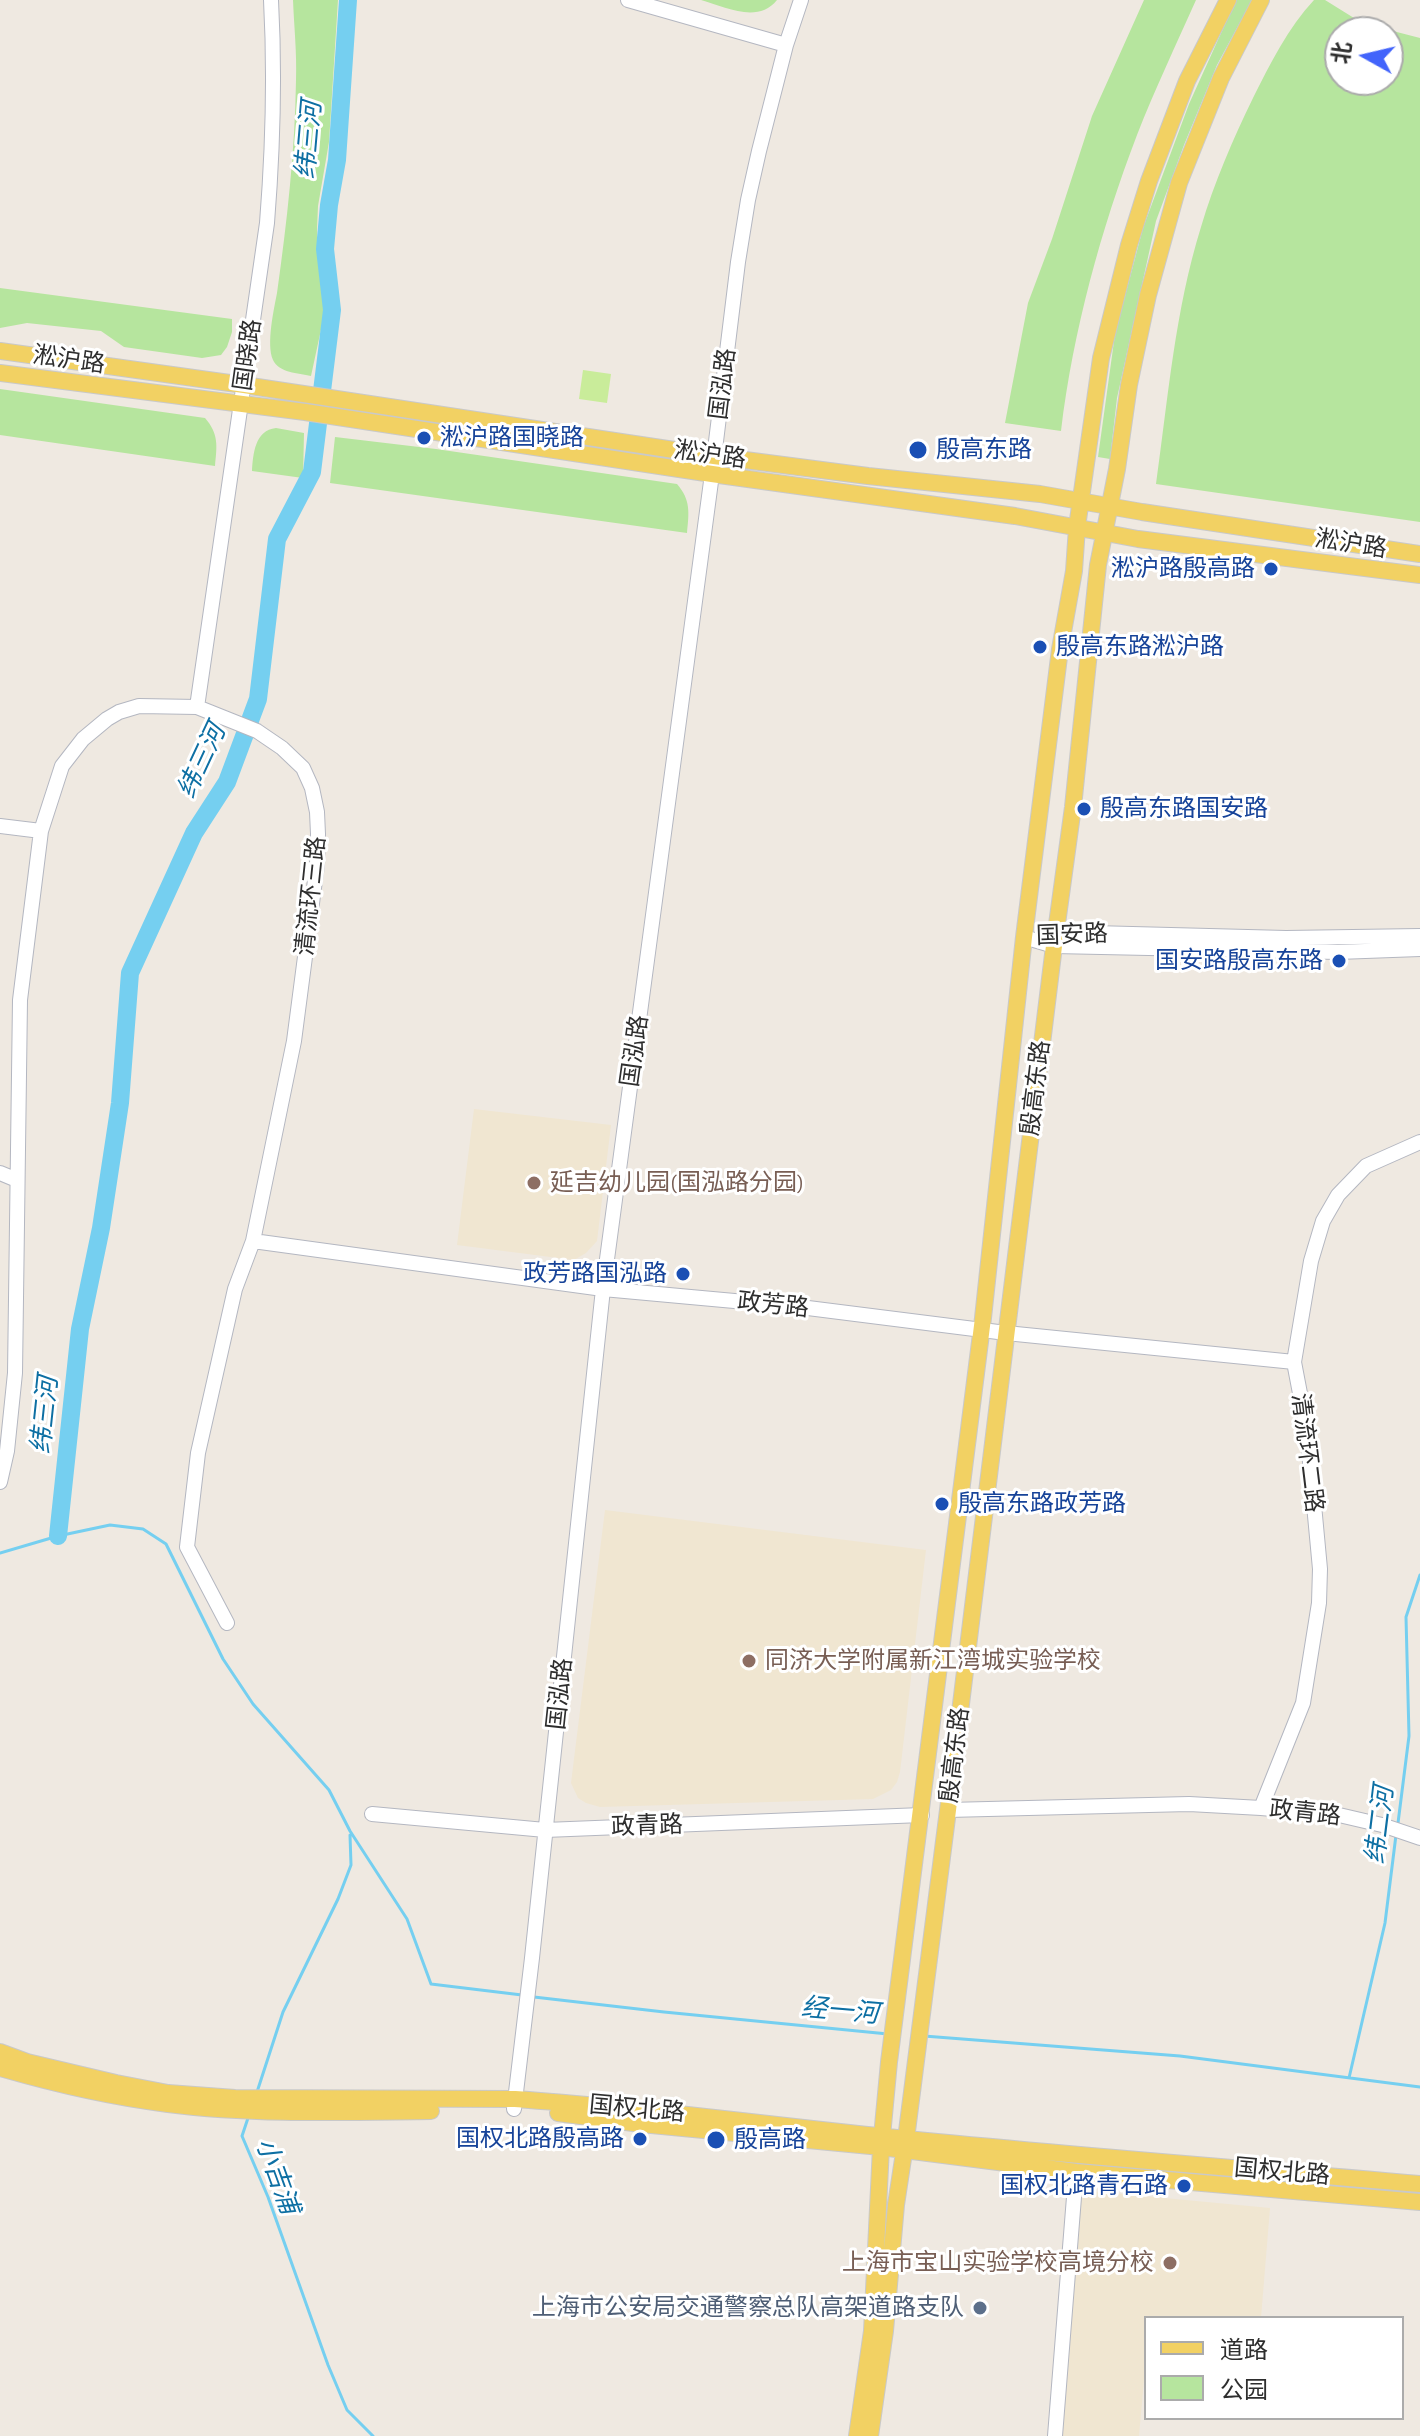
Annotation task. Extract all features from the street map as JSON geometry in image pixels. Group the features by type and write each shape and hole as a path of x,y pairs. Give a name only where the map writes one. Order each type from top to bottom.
{"main road":[{"name":"殷高东路","path":"881,2142 981,1330 1024,937 1101,358 1129,245 1149,181 1187,81 1228,0"},
{"name":"殷高东路","path":"906,2144 1054,939 1073,807 1098,565 1137,345 1169,213 1221,78 1261,0"},
{"name":"淞沪路","path":"0,351 714,456 1040,494 1420,554"},
{"name":"淞沪路","path":"0,373 305,412 712,474 826,488 1144,540 1420,575"},
{"name":"国权北路","path":"0,2052 27,2062 116,2083 233,2104"},
{"name":"国权北路","path":"0,2068 120,2097 169,2104 514,2104 641,2124 1420,2184"},
{"path":"857,2436 872,2331 881,2142"},
{"name":"国权北路","path":"906,2144 1076,2172 1420,2202"},
{"path":"870,2436 885,2331 896,2205 906,2144"}],"street":[{"name":"国晓路","path":"197,707 267,223 272,163 271,0"},
{"path":"628,0 786,45"},
{"name":"国泓路","path":"514,2104 603,1289 738,262 748,200 786,45 801,0"},
{"name":"清流环三路","path":"0,1482 7,1451 15,1373 20,1000 41,831 62,766 83,739 107,719 139,706 197,707 257,731 282,748 303,768 312,788 317,812 317,865 294,1041 253,1241 235,1289 198,1453 187,1547 227,1623"},
{"path":"0,826 41,831"},
{"name":"国安路","path":"1400,942 1420,936"},
{"name":"国安路","path":"1024,937 1286,938 1400,942 1420,949"},
{"name":"清流环二路","path":"1261,1808 1303,1703 1319,1603 1320,1569 1307,1430 1294,1362 1311,1261 1323,1221 1338,1195 1366,1166 1420,1142"},
{"path":"0,1173 17,1180"},
{"name":"政芳路","path":"253,1241 603,1289 800,1307 1006,1333 1294,1362"},
{"name":"政青路","path":"948,1810 1189,1804 1339,1815 1416,1836"},
{"name":"政青路","path":"372,1814 545,1830 922,1815"},
{"path":"1055,2436 1076,2172"}],"shaded area":[{"name":"延吉幼儿园(国泓路分园)","path":"474,1109 611,1125 597,1241 586,1253 574,1260 457,1245"},
{"name":"同济大学附属新江湾城实验学校","path":"605,1510 926,1550 900,1772 891,1790 873,1799 600,1807 578,1798 571,1783"},
{"name":"上海市宝山实验学校高境分校","path":"1080,2190 1270,2208 1261,2316 1144,2316 1144,2380 1139,2436 1062,2436"}],"green space":[{"path":"293,0 338,0 329,142 318,206 318,258 325,311 311,376 280,368 273,360 270,345 294,133 296,70"},
{"path":"701,0 777,0 760,11 741,12"},
{"path":"1144,0 1196,0 1144,118 1112,207 1081,318 1061,431 1005,423 1028,303 1092,116"},
{"path":"1236,0 1252,0 1217,65 1156,221 1117,398 1110,459 1098,457 1115,334 1143,228 1189,104"},
{"path":"1314,0 1325,0 1351,16 1324,16 1324,96 1404,96 1404,34 1420,38 1420,522 1156,484 1178,322 1206,211 1224,161 1253,98 1296,22"},
{"path":"0,288 232,319 232,332 221,355 202,358 124,347 101,331 27,323 0,328"},
{"path":"583,370 611,374 607,403 579,399"},
{"path":"0,389 205,418 215,435 215,466 0,435"},
{"path":"276,428 304,433 303,478 252,471 254,450 259,438"},
{"path":"335,437 677,484 687,501 687,533 330,483"}],"waterway":[{"name":"纬三河","path":"58,1536 80,1329 101,1228 120,1103 130,973 194,833 227,782 258,699 277,539 312,472 332,310 325,249 337,160 348,0"},
{"path":"0,1553 110,1525 143,1529 166,1544 223,1659 253,1704 329,1790 350,1831 407,1919 431,1984 522,1995"},
{"name":"纬二河","path":"1398,1823 1409,1736 1406,1617 1420,1575"},
{"name":"小吉浦","path":"257,2092 283,2012 338,1899 351,1865 350,1835"},
{"name":"纬二河","path":"1349,2078 1385,1923 1396,1835"},
{"name":"经一河","path":"534,1997 888,2034"},
{"name":"经一河","path":"924,2036 1180,2056 1420,2087"},
{"name":"小吉浦","path":"248,2118 242,2136 268,2197 328,2365 347,2410 373,2436"}],"place":[{"name":"淞沪路国晓路","path":"424,438"},
{"name":"殷高东路","path":"918,450"},
{"name":"淞沪路殷高路","path":"1271,569"},
{"name":"殷高东路淞沪路","path":"1040,647"},
{"name":"殷高东路国安路","path":"1084,809"},
{"name":"国安路殷高东路","path":"1339,961"},
{"name":"延吉幼儿园(国泓路分园)","path":"534,1183"},
{"name":"政芳路国泓路","path":"683,1274"},
{"name":"殷高东路政芳路","path":"942,1504"},
{"name":"同济大学附属新江湾城实验学校","path":"749,1661"},
{"name":"国权北路殷高路","path":"640,2139"},
{"name":"殷高路","path":"716,2140"},
{"name":"国权北路青石路","path":"1184,2186"},
{"name":"上海市宝山实验学校高境分校","path":"1170,2263"},
{"name":"上海市公安局交通警察总队高架道路支队","path":"980,2308"}]}
